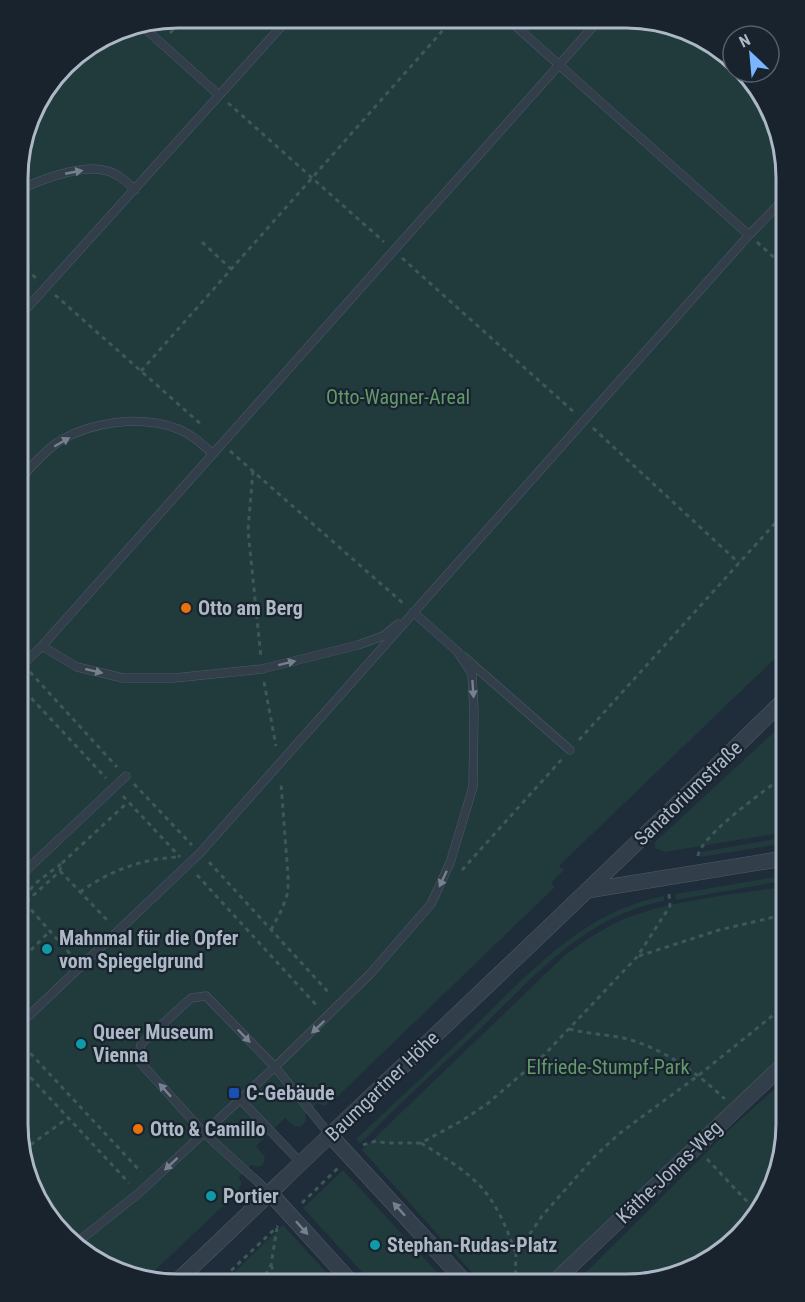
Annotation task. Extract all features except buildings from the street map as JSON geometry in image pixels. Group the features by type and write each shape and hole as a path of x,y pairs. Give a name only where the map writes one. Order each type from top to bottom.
{"street":[{"name":"Sanatoriumstraße","path":"590,890 776,708"},
{"path":"590,890 776,860"},
{"name":"Baumgartner Höhe","path":"185,1274 590,890"},
{"name":"Käthe-Jonas-Weg","path":"563,1274 776,1071"},
{"path":"330,1135 458,1274"},
{"path":"271,1194 344,1274"}],"lane":[{"path":"28,307 280,28"},
{"path":"518,28 749,235"},
{"path":"28,659 591,28"},
{"path":"148,32 219,95"},
{"path":"28,187 80,170 102,170 122,178 135,189"},
{"path":"28,1016 200,853 776,207"},
{"path":"28,470 35,461 59,442 86,429 136,421 180,429 194,437 212,453"},
{"path":"413,612 570,750"},
{"path":"42,646 77,667 123,678 174,678 262,669 358,645 383,636 413,612"},
{"path":"82,1239 139,1193 328,1017 408,933 431,904 450,863 473,787 472,674 458,651"},
{"path":"28,869 126,776"},
{"path":"271,1194 204,1133 138,1060 141,1044 191,998 206,996 275,1067 330,1135"},
{"path":"240,1099 302,1164"}],"path":[{"path":"161,44 175,28"},
{"path":"141,371 446,28"},
{"path":"219,95 585,421 739,563"},
{"path":"749,235 776,258"},
{"path":"202,242 231,268"},
{"path":"253,471 248,530 262,669 279,764 288,876 288,892 271,930"},
{"path":"462,870 776,522"},
{"path":"28,673 200,853 340,1005"},
{"path":"28,694 180,857 145,860 100,878 80,892"},
{"path":"699,873 699,850 723,823 776,782"},
{"path":"28,892 128,802"},
{"path":"28,900 60,871 61,864"},
{"path":"188,865 328,1017"},
{"path":"60,871 118,931"},
{"path":"227,1274 362,1145 376,1141 421,1143 487,1104 544,1055 638,957 670,906 666,878"},
{"path":"28,906 81,966"},
{"path":"638,957 719,930 776,917"},
{"path":"28,953 50,931"},
{"path":"516,1254 542,1216 595,1156 620,1133 699,1075 776,1013"},
{"path":"569,1029 588,1035 611,1036 634,1041 687,1066 736,1109"},
{"path":"28,1051 151,1182"},
{"path":"28,1075 139,1193"},
{"path":"30,1145 68,1118"},
{"path":"421,1143 456,1164 483,1188 500,1214 516,1254 515,1274"},
{"path":"696,1147 752,1206"},
{"path":"266,1274 271,1265 277,1227"},
{"path":"271,1265 274,1274"}],"green space":[{"name":"Otto-Wagner-Areal","path":"178,28 627,28 666,34 684,40 721,62 721,84 743,84 746,87 765,121 774,149 776,168 776,658 559,866 564,870 551,883 555,887 337,1097 324,1106 317,1103 306,1114 306,1121 301,1127 294,1126 285,1118 256,1146 265,1157 263,1165 259,1167 251,1165 239,1177 242,1184 240,1190 154,1271 121,1262 87,1243 72,1230 49,1199 36,1172 31,1153 28,1124 28,178 36,130 54,95 79,66 112,44 130,36 159,30"},
{"path":"776,730 776,834 665,852 655,848 655,842"},
{"path":"776,839 776,845 700,857 701,852"},
{"path":"776,877 776,882 676,900 675,894"},
{"name":"Elfriede-Stumpf-Park","path":"776,888 776,1061 553,1274 473,1274 362,1150 565,955 594,935 624,919 642,912 704,898"},
{"path":"664,896 664,901 635,909 609,920 562,951 366,1138 360,1143 356,1139 514,987 559,948 582,930 608,915"},
{"path":"776,1088 776,1134 769,1172 751,1207 726,1236 693,1258 656,1271 584,1274 730,1129"},
{"name":"Stephan-Rudas-Platz","path":"343,1170 439,1274 364,1274 303,1208"},
{"path":"283,1225 328,1274 232,1274"}],"place":[{"name":"Otto am Berg","path":"186,608"},
{"name":"Mahnmal für die Opfer vom Spiegelgrund","path":"47,949"},
{"name":"Queer Museum Vienna","path":"81,1044"},
{"name":"C-Gebäude","path":"234,1093"},
{"name":"Otto & Camillo","path":"138,1129"},
{"name":"Portier","path":"211,1196"},
{"name":"Stephan-Rudas-Platz","path":"375,1245"}]}
